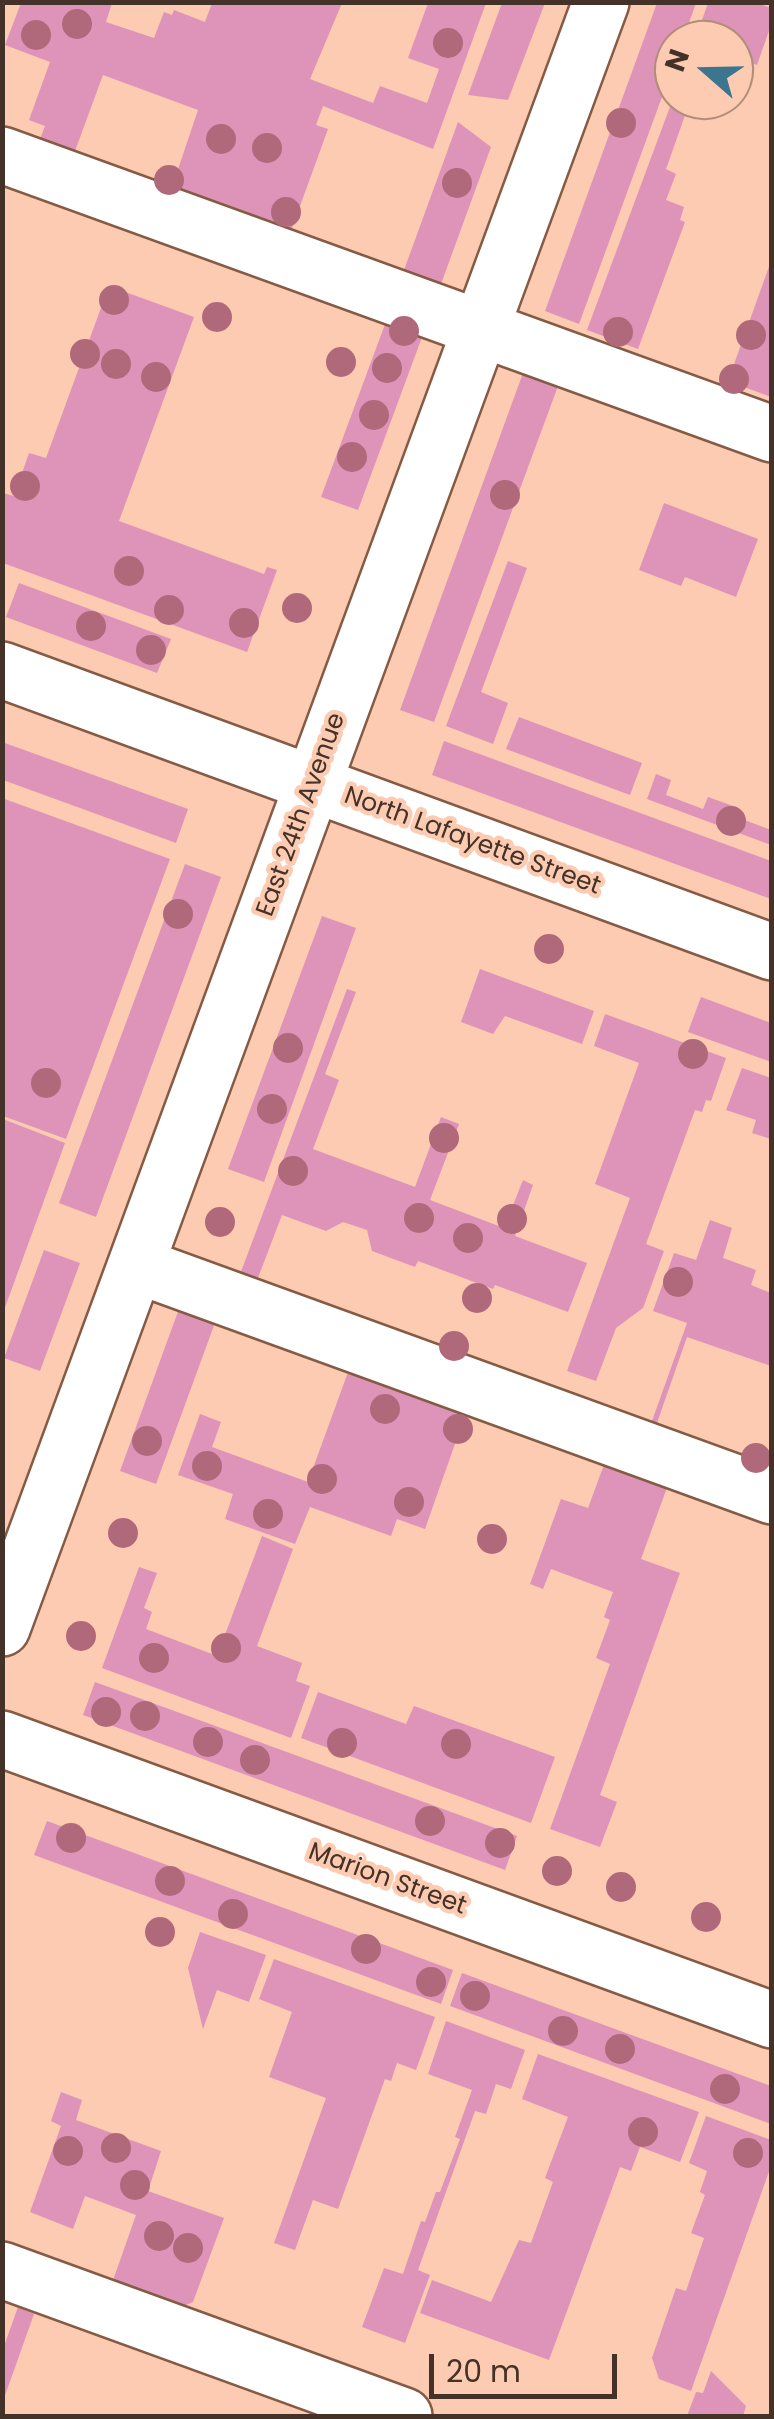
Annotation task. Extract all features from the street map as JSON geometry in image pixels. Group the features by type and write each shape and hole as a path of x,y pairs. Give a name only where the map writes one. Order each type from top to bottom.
{"street":[{"name":"East 24th Avenue","path":"2,1628 600,2"},
{"path":"2,156 772,434"},
{"name":"North Lafayette Street","path":"2,670 772,952"},
{"path":"136,1264 772,1496"},
{"name":"Marion Street","path":"2,1739 772,2020"},
{"path":"2,2270 404,2416"}],"shaded area":[{"path":"21,3 112,3 106,22 154,38 164,12 172,15 174,10 205,22 212,3 342,3 310,79 373,103 380,86 427,103 439,69 408,58 428,3 486,3 433,149 323,106 316,125 328,129 291,231 172,187 198,110 103,75 75,151 40,139 45,126 29,120 50,62 5,45"},
{"path":"502,3 545,3 508,100 468,95"},
{"path":"657,3 696,3 690,20 654,20 654,119 579,324 545,311"},
{"path":"708,3 757,3 771,8 771,25 757,65 754,20 702,20"},
{"path":"665,120 683,120 666,169 676,174 666,200 684,207 680,220 685,222 638,349 587,330"},
{"path":"458,122 491,147 441,284 404,270"},
{"path":"771,261 771,397 728,381"},
{"path":"109,286 194,317 119,521 264,574 267,567 277,570 247,652 3,563 3,493 14,496 29,453 46,458"},
{"path":"391,308 428,321 358,510 321,497"},
{"path":"523,373 558,386 434,722 400,710"},
{"path":"664,503 758,539 736,597 685,577 681,586 639,570"},
{"path":"508,561 527,568 481,692 508,703 493,744 446,726"},
{"path":"19,583 171,639 157,673 6,617"},
{"path":"519,717 642,763 630,795 506,749"},
{"path":"444,741 771,861 771,899 432,775"},
{"path":"2,742 188,809 176,843 3,780"},
{"path":"656,774 671,780 666,795 703,809 708,797 736,807 734,816 771,830 771,845 647,799"},
{"path":"2,798 170,859 66,1139 3,1116"},
{"path":"185,864 221,877 96,1217 59,1203"},
{"path":"322,916 356,928 264,1182 228,1169"},
{"path":"480,969 594,1011 582,1044 505,1016 493,1034 461,1022"},
{"path":"347,989 356,992 325,1074 339,1080 313,1149 415,1187 441,1117 459,1124 430,1200 504,1228 523,1180 533,1185 515,1236 587,1263 568,1312 418,1261 415,1267 372,1251 367,1230 343,1222 326,1231 282,1215 256,1283 239,1277"},
{"path":"701,997 771,1023 771,1062 688,1032"},
{"path":"605,1014 726,1058 711,1101 706,1100 702,1112 695,1110 646,1244 664,1251 643,1308 616,1328 596,1381 567,1371 630,1198 595,1184 639,1063 594,1046"},
{"path":"742,1068 771,1078 771,1139 752,1133 756,1120 726,1110"},
{"path":"2,1119 65,1143 3,1313"},
{"path":"710,1220 732,1228 723,1258 756,1270 751,1285 771,1293 771,1366 687,1337 657,1423 652,1421 687,1323 653,1311 674,1253 696,1260"},
{"path":"44,1250 80,1263 40,1371 4,1358"},
{"path":"180,1306 216,1320 156,1484 120,1471"},
{"path":"351,1364 468,1407 425,1529 397,1519 391,1536 310,1507 295,1544 225,1519 233,1494 178,1475 200,1414 221,1422 212,1447 308,1482"},
{"path":"605,1462 668,1485 641,1559 680,1573 600,1795 617,1802 600,1847 550,1829 610,1664 596,1658 610,1620 604,1617 613,1592 551,1569 543,1589 530,1584 561,1499 588,1508"},
{"path":"262,1536 293,1549 257,1646 302,1663 296,1681 310,1686 291,1738 102,1668 139,1567 157,1573 144,1608 152,1612 146,1629 212,1654 218,1639 223,1640"},
{"path":"95,1682 517,1836 505,1870 83,1715"},
{"path":"318,1692 406,1724 414,1706 555,1757 531,1823 301,1738"},
{"path":"47,1821 453,1970 441,2004 34,1855"},
{"path":"200,1932 266,1955 249,2002 217,1990 203,2029 188,1968"},
{"path":"274,1959 435,2017 416,2070 397,2063 391,2081 385,2079 338,2209 313,2200 295,2250 274,2243 326,2098 269,2077 292,2012 259,1999"},
{"path":"462,1973 771,2086 771,2124 450,2006"},
{"path":"446,2021 525,2050 511,2089 496,2084 486,2114 475,2111 418,2270 430,2275 405,2343 362,2327 384,2268 403,2274 421,2221 425,2222 436,2192 440,2192 460,2139 455,2137 472,2090 428,2074"},
{"path":"538,2054 699,2112 680,2162 640,2147 631,2171 620,2167 549,2360 420,2313 432,2280 491,2302 519,2240 531,2243 553,2182 545,2178 568,2117 522,2099"},
{"path":"61,2092 82,2100 76,2120 161,2151 148,2191 224,2218 193,2302 175,2310 111,2286 136,2215 85,2196 73,2229 30,2212 61,2126 51,2121"},
{"path":"706,2116 771,2140 772,2163 691,2391 659,2379 652,2358 676,2288 686,2291 704,2238 691,2233 705,2195 700,2192 707,2171 689,2163"},
{"path":"18,2307 34,2314 3,2401 3,2349"},
{"path":"711,2371 746,2406 743,2416 687,2416 696,2392 703,2393"}]}
